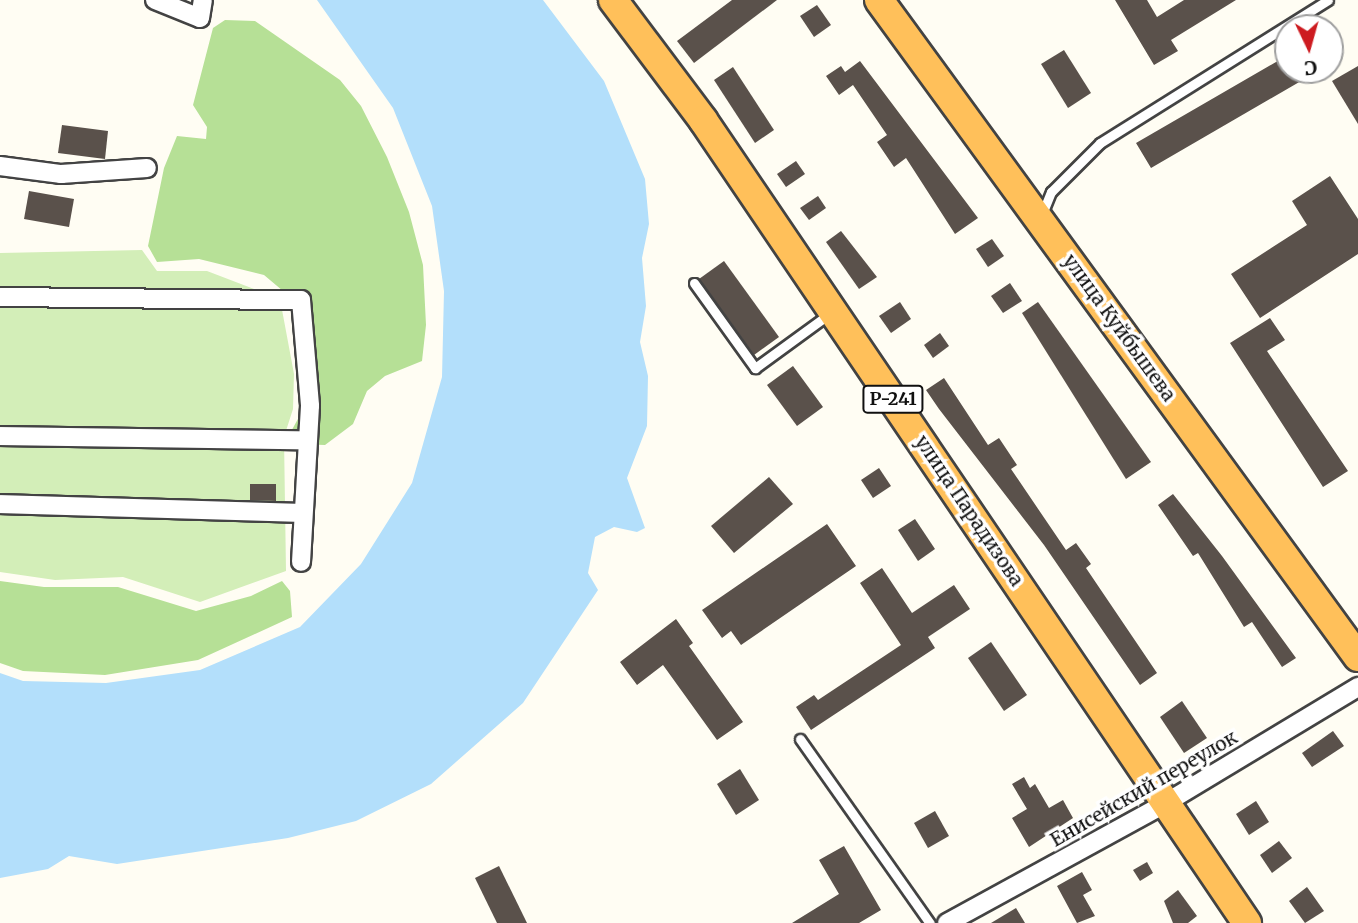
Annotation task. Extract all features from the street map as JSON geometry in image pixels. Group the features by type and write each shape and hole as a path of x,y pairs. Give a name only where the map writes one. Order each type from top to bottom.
{"highway":[{"name":"улица Парадизова","path":"613,0 703,120 1247,923"},
{"name":"улица Куйбышева","path":"879,0 1358,657"}],"street":[{"path":"155,0 202,9"},
{"path":"0,166 61,174 147,168"},
{"path":"0,297 301,300 310,406 305,440 301,562"},
{"path":"0,436 305,440"},
{"path":"0,504 303,513"},
{"name":"Енисейский переулок","path":"947,923 1164,804 1358,687"}],"lane":[{"path":"1040,219 1051,192 1100,143 1328,0"},
{"path":"694,283 755,368 833,311"},
{"path":"800,739 930,923"}],"green space":[{"path":"225,20 255,21 340,80 361,106 387,157 409,212 423,265 426,325 422,361 385,376 367,391 353,424 325,445 297,444 288,437 299,417 304,374 289,296 264,275 199,259 157,262 148,246 164,168 177,136 206,139 207,127 193,105 213,28"},
{"path":"142,250 157,271 207,271 280,299 294,374 293,409 284,437 286,571 200,602 123,577 55,580 0,572 0,253"},
{"path":"0,581 44,587 118,587 196,611 251,596 282,581 290,591 292,617 198,660 105,675 23,671 0,663"}],"water":[{"path":"317,0 543,0 604,81 645,179 649,224 642,258 646,306 640,342 648,376 647,426 627,478 645,528 637,532 614,527 595,537 588,573 598,590 523,703 431,784 356,821 288,838 117,864 69,856 48,869 0,878 0,673 23,681 106,683 200,670 300,627 361,564 412,483 442,377 444,291 432,206 393,108"}],"building":[{"path":"732,0 777,0 694,63 677,41"},
{"path":"1115,0 1147,0 1157,17 1184,0 1236,0 1171,40 1178,51 1154,65"},
{"path":"817,5 831,25 814,37 800,16"},
{"path":"1064,50 1091,93 1068,108 1041,64"},
{"path":"860,61 978,218 955,234 906,158 894,167 877,142 887,135 853,85 839,95 826,76 841,66 845,72"},
{"path":"1274,63 1274,84 1296,84 1151,168 1136,143"},
{"path":"1358,66 1358,124 1334,84 1344,84 1344,74"},
{"path":"733,67 774,130 755,143 714,80"},
{"path":"62,125 108,131 105,159 58,153"},
{"path":"796,161 805,174 786,187 777,174"},
{"path":"1330,176 1358,219 1358,254 1260,318 1231,274 1307,225 1292,201"},
{"path":"29,191 74,199 69,227 24,219"},
{"path":"818,196 826,208 809,220 800,208"},
{"path":"841,231 877,277 859,289 826,242"},
{"path":"992,239 1004,256 988,267 976,249"},
{"path":"724,261 779,337 754,355 699,279"},
{"path":"1010,283 1022,301 1003,313 991,296"},
{"path":"900,302 911,319 891,333 879,316"},
{"path":"1038,302 1151,462 1126,479 1022,313"},
{"path":"1270,318 1285,340 1267,351 1348,471 1323,487 1230,343"},
{"path":"940,333 949,346 933,358 924,345"},
{"path":"793,366 823,407 797,426 767,385"},
{"path":"944,378 988,445 999,438 1017,465 1011,469 1066,550 1076,543 1091,564 1086,568 1157,673 1140,685 1044,545 926,390"},
{"path":"879,468 891,486 873,498 861,480"},
{"path":"769,477 793,504 734,553 711,526"},
{"path":"250,484 276,484 276,501 250,500"},
{"path":"1173,494 1296,658 1282,667 1252,622 1244,627 1198,553 1193,556 1158,505"},
{"path":"915,519 935,549 918,561 898,530"},
{"path":"827,524 856,566 741,645 731,631 722,638 702,610"},
{"path":"882,568 912,613 954,585 970,609 928,637 935,648 811,730 796,707 814,695 818,700 901,645 860,583"},
{"path":"676,619 693,643 689,646 743,722 717,740 663,665 637,685 620,662"},
{"path":"991,642 1027,695 1004,711 968,658"},
{"path":"1182,701 1207,738 1184,753 1160,717"},
{"path":"1333,731 1344,746 1312,767 1302,753"},
{"path":"740,769 759,800 736,815 717,784"},
{"path":"1024,777 1030,788 1035,784 1049,808 1063,800 1073,818 1029,847 1012,818 1027,809 1012,784"},
{"path":"1256,801 1269,822 1249,835 1236,814"},
{"path":"935,811 949,836 928,848 914,823"},
{"path":"1279,841 1292,858 1272,873 1260,855"},
{"path":"844,846 881,910 859,923 792,923 839,894 819,860"},
{"path":"1147,862 1153,873 1140,881 1133,870"},
{"path":"499,866 527,923 497,923 475,878"},
{"path":"1082,872 1092,890 1083,895 1095,916 1077,923 1057,886"},
{"path":"1307,887 1324,911 1305,923 1289,901"},
{"path":"1178,890 1197,916 1188,923 1173,923 1164,901"},
{"path":"1016,908 1025,923 991,923"}]}
